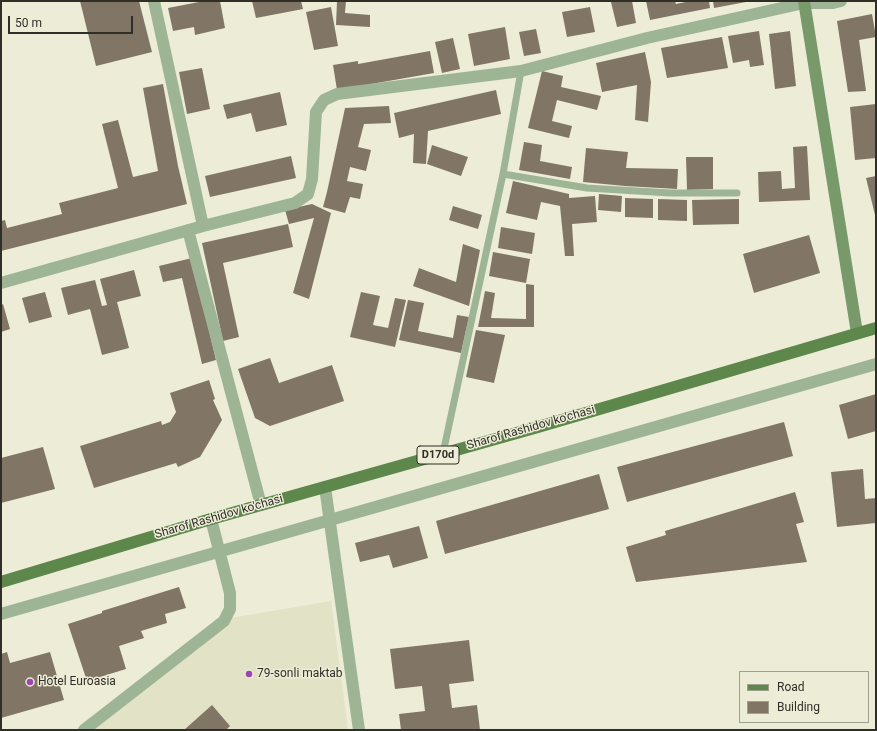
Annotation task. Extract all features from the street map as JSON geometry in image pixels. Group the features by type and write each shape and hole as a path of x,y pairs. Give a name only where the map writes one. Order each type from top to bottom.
{"main road":[{"name":"Sharof Rashidov ko'chasi","path":"1,582 211,519 876,328"}],"street":[{"path":"154,1 203,226"},
{"path":"1,283 188,230 295,203 308,194 312,179 316,112 324,100 337,94 521,71 647,38 804,2 833,3 841,1"},
{"path":"804,2 858,333"},
{"path":"188,230 261,505"},
{"path":"1,614 876,364"},
{"path":"325,487 360,730"},
{"path":"84,730 224,621 230,609 230,593 211,519"}],"lane":[{"path":"443,453 503,174 521,71"},
{"path":"503,174 587,188 670,193 737,193"}],"shaded area":[{"name":"79-sonli maktab","path":"331,601 348,730 81,730 231,618"}],"building":[{"path":"80,1 139,1 152,52 96,66"},
{"path":"204,1 220,1 225,28 195,35 194,27 173,31 168,8"},
{"path":"252,1 301,1 303,9 256,18"},
{"path":"337,1 346,1 345,13 370,15 370,27 336,25"},
{"path":"632,1 636,23 617,27 611,2"},
{"path":"646,1 675,1 676,4 690,1 709,1 710,8 650,20"},
{"path":"713,1 746,1 746,2 714,8"},
{"path":"331,7 338,46 314,50 306,12"},
{"path":"590,7 595,32 567,37 562,12"},
{"path":"872,14 876,37 859,40 866,91 848,92 837,21"},
{"path":"505,27 510,59 474,66 468,34"},
{"path":"536,29 541,53 524,56 519,32"},
{"path":"759,31 764,65 750,67 749,60 733,63 728,36"},
{"path":"790,31 796,86 775,89 769,34"},
{"path":"722,37 728,68 667,78 661,48"},
{"path":"453,38 460,69 442,73 435,42"},
{"path":"430,51 434,73 337,90 333,65 358,61 358,64"},
{"path":"645,52 651,82 648,122 635,120 637,85 602,92 596,63"},
{"path":"202,68 210,109 187,114 179,72"},
{"path":"542,71 563,76 561,87 601,96 597,110 557,100 552,121 572,126 569,138 528,128"},
{"path":"163,84 178,166 187,204 1,251 1,221 5,220 7,228 62,214 59,203 118,188 102,124 118,120 133,177 158,171 143,88"},
{"path":"496,90 501,114 428,131 426,164 413,163 414,134 399,138 394,113"},
{"path":"280,92 287,125 256,132 251,113 227,119 223,105"},
{"path":"876,104 876,158 855,160 850,107"},
{"path":"389,106 391,123 364,124 358,147 371,150 366,171 350,167 347,181 363,184 360,199 350,197 345,213 323,207 345,108"},
{"path":"524,142 542,145 540,161 572,167 570,179 519,170"},
{"path":"432,145 468,157 461,176 427,164"},
{"path":"807,146 810,200 759,202 758,172 781,171 782,189 795,188 793,147"},
{"path":"586,148 628,152 626,168 678,169 677,189 583,182"},
{"path":"291,156 296,178 210,197 205,176"},
{"path":"686,157 713,157 713,189 687,190"},
{"path":"876,176 876,215 875,215 866,178"},
{"path":"513,181 569,194 569,198 595,196 597,222 572,224 574,256 565,256 560,206 541,202 537,220 506,213"},
{"path":"599,194 622,196 621,212 598,210"},
{"path":"625,198 653,199 653,218 625,217"},
{"path":"658,199 687,200 687,221 658,220"},
{"path":"739,199 739,224 693,225 692,200"},
{"path":"312,204 331,213 309,299 293,293 314,218 289,224 285,210"},
{"path":"453,206 482,215 478,229 449,220"},
{"path":"288,224 293,247 223,263 239,337 223,341 202,243"},
{"path":"501,227 535,233 532,254 498,248"},
{"path":"809,235 820,273 754,293 743,254"},
{"path":"463,244 480,250 469,306 413,286 419,268 456,282"},
{"path":"493,252 530,259 526,283 489,276"},
{"path":"192,258 216,360 202,364 182,278 163,282 159,266"},
{"path":"134,270 141,296 117,302 129,348 102,355 90,309 68,315 61,288 95,280 102,306 107,305 100,279"},
{"path":"526,284 534,285 534,327 478,327 485,291 495,293 491,318 526,319"},
{"path":"45,292 52,317 29,323 22,298"},
{"path":"361,292 380,296 373,325 388,328 395,298 406,300 395,347 350,337"},
{"path":"408,300 424,303 418,331 453,338 457,315 469,317 461,353 399,340"},
{"path":"3,304 10,329 1,332 1,305"},
{"path":"476,330 505,335 494,383 466,377"},
{"path":"270,358 279,383 332,365 344,401 270,426 255,418 238,369"},
{"path":"209,380 215,399 213,400 222,420 200,457 178,467 176,463 94,488 80,446 161,421 162,425 170,422 176,412 170,393"},
{"path":"876,394 876,431 848,439 839,405"},
{"path":"784,422 793,456 627,502 617,467"},
{"path":"43,447 55,489 1,503 1,458"},
{"path":"863,469 865,499 876,498 876,523 837,527 831,472"},
{"path":"599,474 609,509 445,554 436,521"},
{"path":"795,492 804,522 796,524 807,562 636,582 626,547 666,535 665,531"},
{"path":"419,526 428,558 393,568 389,555 360,562 355,543"},
{"path":"179,587 186,608 165,614 167,623 141,631 144,638 119,646 126,669 87,681 68,624 102,613 102,611"},
{"path":"469,640 474,681 449,684 452,708 477,705 480,730 401,730 399,714 425,711 422,686 395,689 390,649"},
{"name":"Hotel Euroasia","path":"7,652 10,663 50,652 64,700 1,718 1,654"},
{"path":"212,705 230,726 226,730 184,730"}],"place":[{"name":"79-sonli maktab","path":"249,674"},
{"name":"Hotel Euroasia","path":"30,682"}]}
